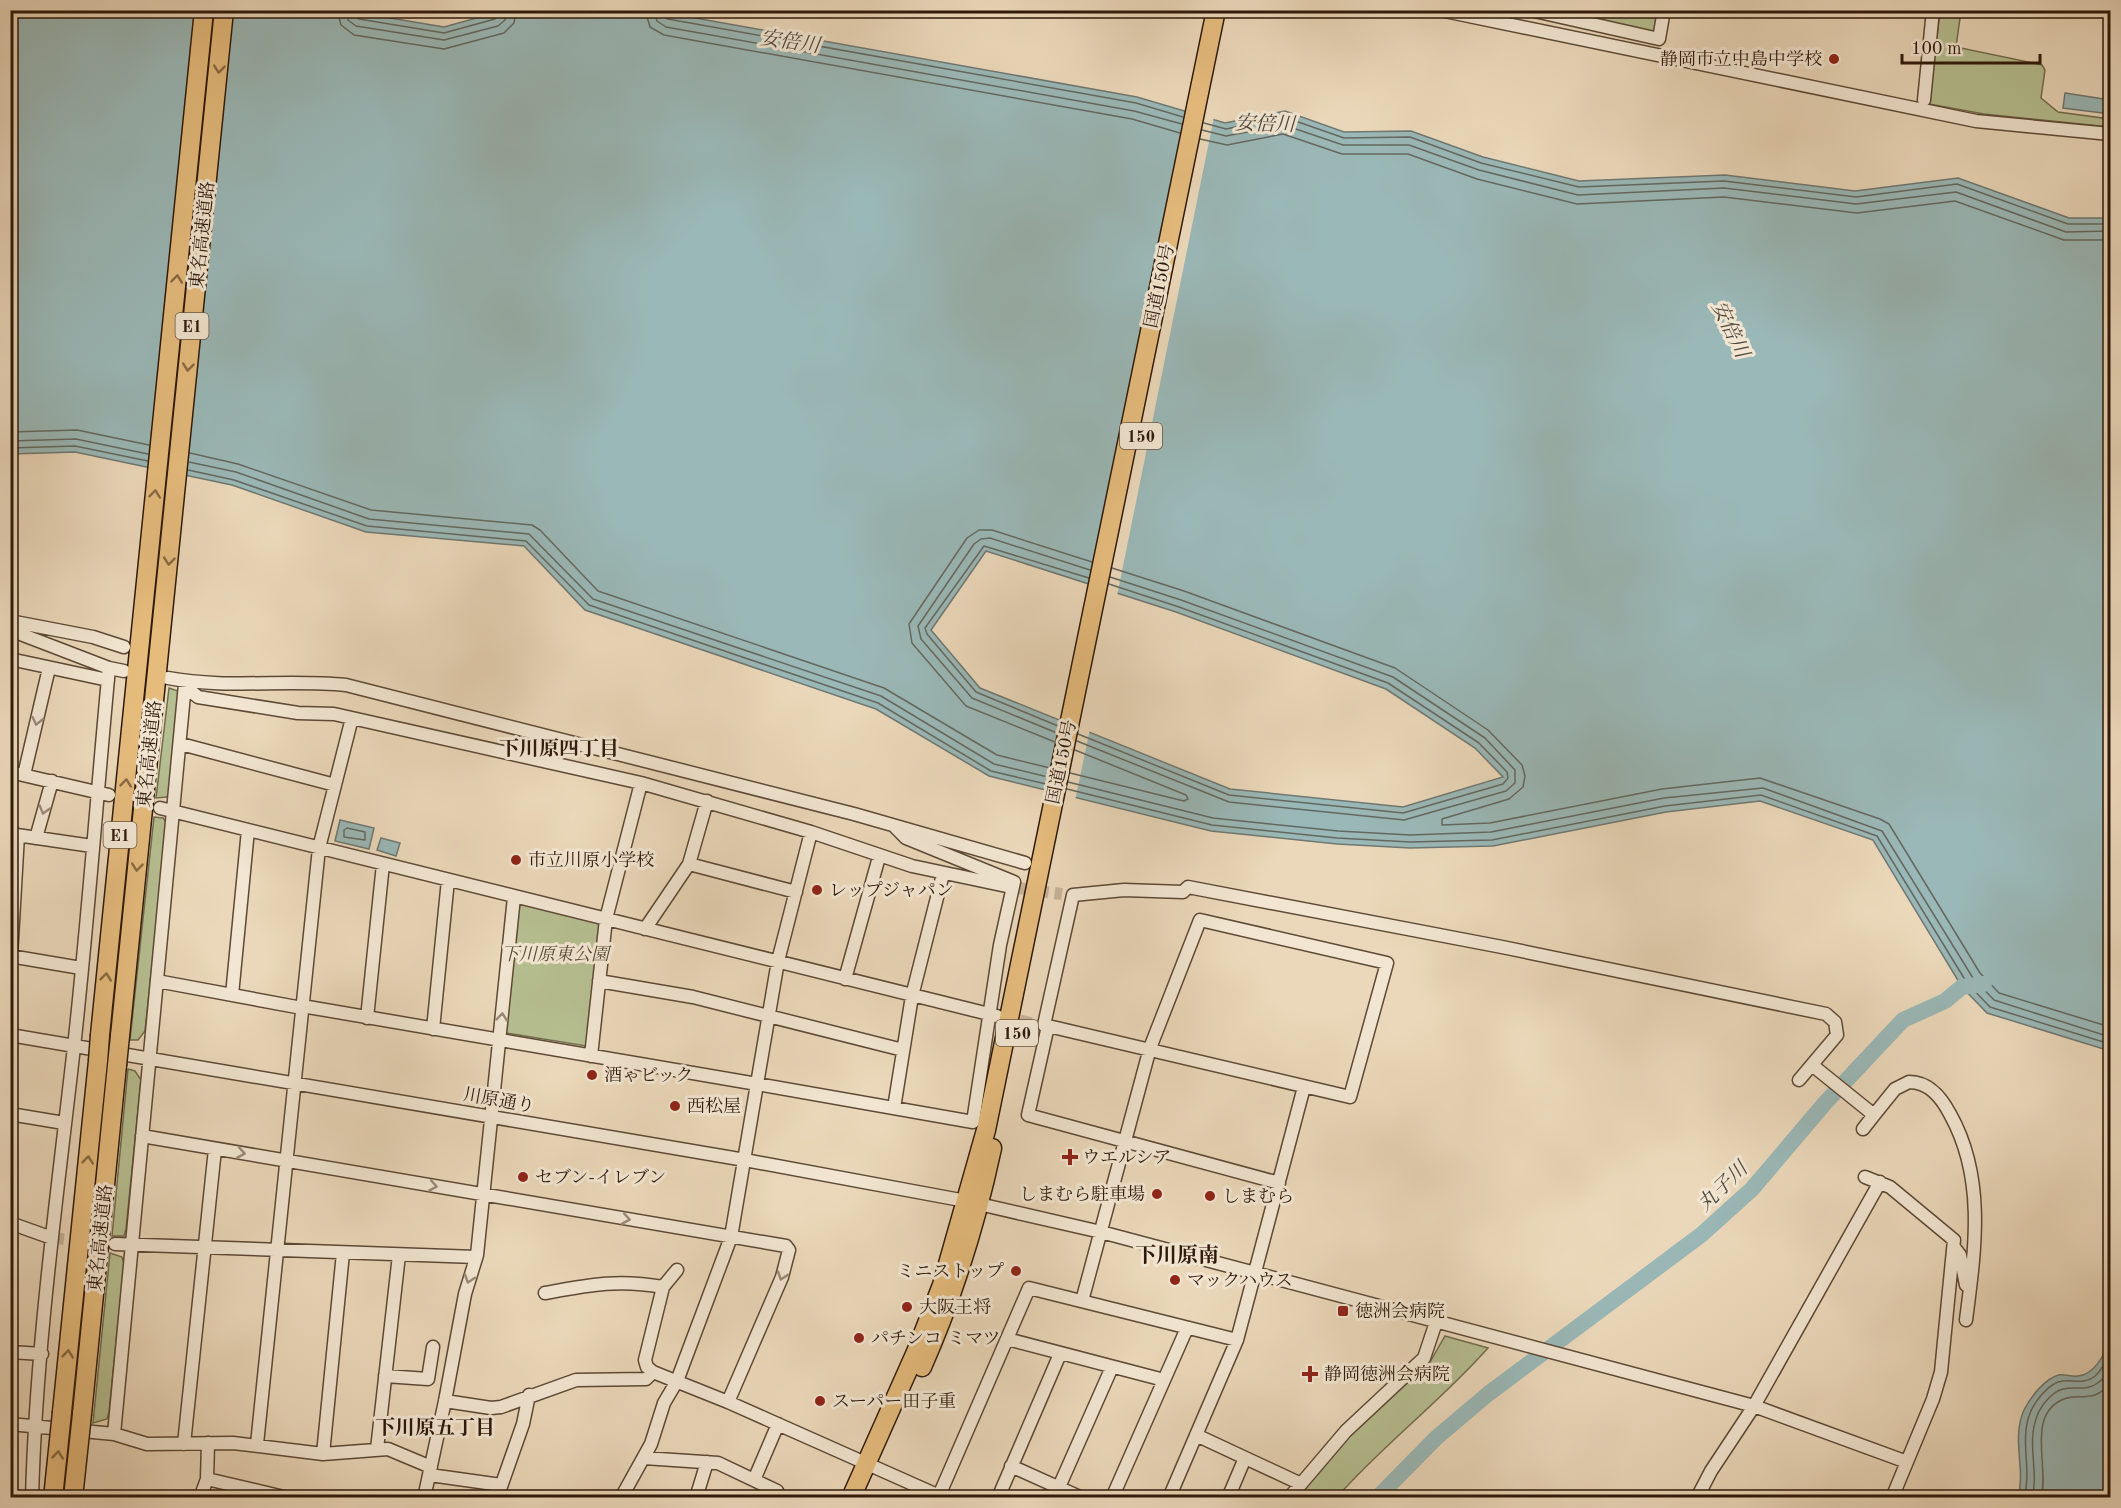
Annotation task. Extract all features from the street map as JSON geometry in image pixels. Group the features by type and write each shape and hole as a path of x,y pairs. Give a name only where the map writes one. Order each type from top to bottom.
{"highway":[{"name":"東名高速道路","path":"53,1497 204,10"},
{"name":"東名高速道路","path":"73,1497 224,10"},
{"name":"国道150号","path":"864,1497 872,1465 973,1203 1040,861 1216,10"},
{"name":"国道150号","path":"1040,861 1228,10"},
{"name":"国道150号","path":"851,1497 872,1465"}],"street":[{"path":"1440,10 1976,120 2110,134"},
{"path":"1536,11 1659,39 1664,10"},
{"path":"1924,100 1933,10"},
{"path":"10,621 93,637 124,647"},
{"path":"10,630 108,674"},
{"path":"10,659 49,668 108,674 124,671"},
{"path":"24,775 49,668"},
{"path":"32,1497 52,1238 74,1046 92,846 103,793 108,674"},
{"path":"168,678 186,685 313,682 346,685 894,826 1040,861"},
{"path":"186,685 198,697 231,704 352,718 641,783 811,832 879,857 943,874 1017,888"},
{"path":"114,1434 186,685"},
{"path":"257,1444 319,848 352,718"},
{"path":"181,744 335,784"},
{"path":"10,772 103,793"},
{"path":"36,838 52,781"},
{"path":"591,1056 606,919 641,783"},
{"path":"645,929 689,864 707,801"},
{"path":"160,808 994,1015"},
{"path":"156,981 973,1122 994,1015 1000,945 1017,888 1014,882 906,838 894,826"},
{"path":"232,995 248,830"},
{"path":"621,1497 644,1458 664,1403 677,1381 731,1237 778,961 811,832"},
{"path":"81,968 11,956 14,835 92,846"},
{"path":"845,979 879,857"},
{"path":"367,1017 383,864"},
{"path":"689,864 796,891"},
{"path":"894,1108 912,996 943,874"},
{"path":"433,1029 448,880"},
{"path":"1280,1183 1028,1116 1067,895 1124,890 1183,892 1188,887 1818,1011 1826,1014 1835,1022 1837,1035 1816,1068 1798,1080"},
{"path":"424,1497 465,1294 476,1257 514,897"},
{"path":"1043,1025 1150,1048 1350,1097 1387,963 1200,920 1150,1048 1082,1301"},
{"path":"599,981 693,997 903,1050"},
{"name":"川原通り","path":"10,1035 745,1160 973,1203 1101,1232 1754,1406 1907,1462"},
{"path":"1816,1068 1870,1112"},
{"path":"1863,1129 1870,1112 1903,1083 1916,1082 1937,1094 1957,1126 1968,1155 1976,1204 1967,1317 1960,1256 1954,1247"},
{"path":"1170,1497 1237,1340 1304,1087"},
{"path":"10,1114 64,1123"},
{"path":"142,1136 786,1246 789,1250 782,1276 728,1402"},
{"path":"184,1444 215,1149"},
{"path":"1864,1177 1880,1182 1954,1240 1941,1372 1933,1399 1892,1497"},
{"path":"1697,1497 1711,1471 1754,1406 1880,1182"},
{"path":"10,1223 52,1238"},
{"path":"115,1244 476,1257"},
{"path":"323,1454 344,1253"},
{"path":"377,1449 399,1255"},
{"path":"677,1270 663,1287 645,1360 647,1367 653,1372 728,1402 940,1497 1029,1288 1237,1340"},
{"path":"544,1293 608,1282 632,1282 663,1287"},
{"path":"1289,1497 1346,1431 1424,1358 1436,1322"},
{"path":"1112,1497 1187,1328"},
{"path":"1006,1339 1164,1380"},
{"path":"386,1376 428,1379 433,1347"},
{"path":"10,1352 42,1354"},
{"path":"998,1497 1060,1354"},
{"path":"1059,1487 1112,1367"},
{"path":"445,1401 491,1408 511,1405 529,1395 576,1380 646,1379 653,1372"},
{"path":"10,1424 114,1434 147,1444 257,1444 323,1454 388,1449 430,1471 499,1491 523,1424 529,1395"},
{"path":"754,1480 778,1424"},
{"path":"1196,1435 1299,1483"},
{"path":"200,1497 207,1479 208,1443"},
{"path":"644,1458 718,1463 777,1491 774,1497"},
{"path":"1228,1497 1245,1458"},
{"path":"696,1497 707,1462"},
{"path":"1011,1466 1082,1497"},
{"path":"207,1479 235,1492 288,1497"}],"green space":[{"path":"1544,11 1660,11 1656,32"},
{"path":"1940,11 1961,11 1956,47 2042,65 2045,70 2041,98 2058,112 2110,119 2110,127 1984,114 1929,104"},
{"path":"169,688 178,691 181,696 170,792 167,797 156,798"},
{"path":"154,817 163,818 167,823 145,1031 138,1040 130,1040"},
{"name":"下川原東公園","path":"519,902 597,920 600,924 586,1046 506,1033"},
{"path":"128,1069 135,1071 141,1080 126,1229 124,1236 112,1236"},
{"path":"110,1253 122,1257 124,1264 109,1412 107,1419 93,1423"},
{"path":"1445,1336 1488,1348 1337,1497 1295,1498 1347,1439 1430,1362"}],"water":[{"name":"安倍川","path":"342,10 444,27 502,11 656,11 1137,97 1225,123 1285,111 1344,132 1411,131 1483,157 1579,181 1725,175 1855,191 1958,178 2069,218 2110,218 2110,1051 1987,1013 1962,987 1873,840 1760,801 1666,812 1493,846 1410,848 1337,844 1211,831 989,776 876,709 585,610 524,546 366,532 232,485 75,452 11,454 10,11","holes":["986,551 1176,612 1386,689 1475,748 1503,777 1403,807 1230,789 980,688 931,630"]},
{"path":"2065,93 2110,100 2110,114 2063,108"},
{"path":"340,820 374,828 369,849 335,841"},
{"path":"381,838 400,843 396,856 377,850"},
{"path":"2110,1340 2110,1497 2018,1497 2020,1476 2018,1443 2020,1421 2024,1410 2038,1389 2048,1380 2061,1375 2084,1375 2094,1368"}],"pier":[{"path":"1186,109 1214,117 1117,596 1088,587"},
{"path":"1062,718 1090,729 1075,801 1046,794"}],"waterway":[{"name":"丸子川","path":"1377,1498 1436,1438 1488,1394 1701,1235 1752,1189 1825,1103 1903,1020 1945,1001 1962,987 1984,984"}],"tunnel":[{"path":"1019,888 1062,894"},
{"path":"1002,1017 1036,1024"},
{"path":"52,1238 115,1244"}],"place":[{"name":"静岡市立中島中学校","path":"1834,59"},
{"name":"市立川原小学校","path":"516,860"},
{"name":"レップジャパン","path":"817,890"},
{"name":"酒ゃビック","path":"592,1075"},
{"name":"西松屋","path":"675,1106"},
{"name":"ウエルシア","path":"1070,1157"},
{"name":"セブン-イレブン","path":"523,1177"},
{"name":"しまむら駐車場","path":"1157,1194"},
{"name":"しまむら","path":"1210,1196"},
{"name":"ミニストップ","path":"1016,1271"},
{"name":"マックハウス","path":"1175,1280"},
{"name":"大阪王将","path":"907,1307"},
{"name":"徳洲会病院","path":"1343,1311"},
{"name":"パチンコ ミマツ","path":"859,1338"},
{"name":"静岡徳洲会病院","path":"1310,1374"},
{"name":"スーパー田子重","path":"820,1401"}],"district":[{"name":"下川原四丁目","path":"559,748"},
{"name":"下川原南","path":"1177,1255"},
{"name":"下川原五丁目","path":"435,1427"}]}
